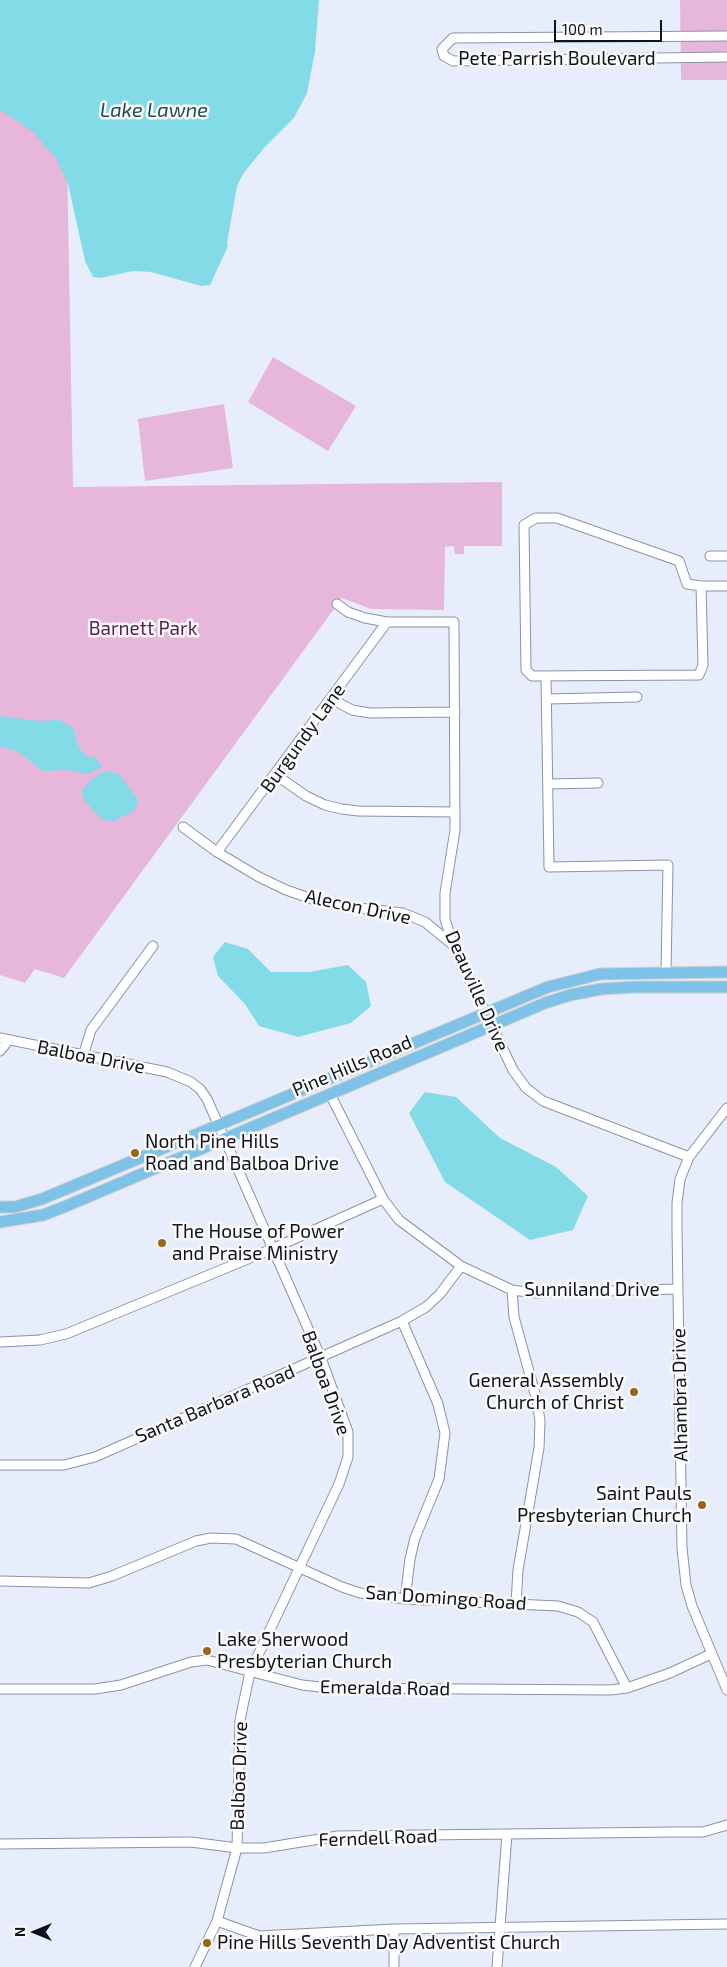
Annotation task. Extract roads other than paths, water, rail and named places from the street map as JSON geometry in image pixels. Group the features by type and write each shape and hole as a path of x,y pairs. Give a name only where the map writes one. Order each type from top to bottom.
{"main road":[{"name":"Pine Hills Road","path":"0,1207 14,1206 42,1199 485,1013 572,980 600,974 727,972"},
{"name":"Pine Hills Road","path":"0,1222 43,1216 545,1003 570,995 601,989 727,987"}],"street":[{"name":"Pete Parrish Boulevard","path":"727,36 453,38 442,49 444,56 452,61 727,57"},
{"path":"701,586 702,665 699,675 532,676 526,670 524,525 536,518 557,518 679,561 687,584 727,586"},
{"path":"710,556 727,556"},
{"path":"337,604 348,612 365,618 387,622"},
{"name":"Deauville Drive","path":"387,622 454,622 456,812 445,893 445,919 453,945 513,1070 526,1088 542,1101 689,1157"},
{"name":"Burgundy Lane","path":"217,852 276,775 387,622"},
{"path":"546,676 549,867 668,865 666,972"},
{"path":"547,699 638,697"},
{"path":"332,698 352,710 370,713 455,712"},
{"path":"276,775 306,796 326,805 342,809 358,811 456,812"},
{"path":"548,784 598,783"},
{"name":"Alecon Drive","path":"182,827 217,852 259,877 314,900 403,913 425,922 453,945"},
{"path":"84,1056 91,1030 153,946"},
{"path":"0,1051 4,1040"},
{"name":"Balboa Drive","path":"4,1040 168,1072 191,1082 207,1099 321,1358 348,1432 348,1458 339,1484 250,1672 240,1720 236,1848 216,1921 195,1967"},
{"name":"Sunniland Drive","path":"330,1094 383,1199 399,1220 461,1266 512,1290 536,1292 678,1289"},
{"name":"Alhambra Drive","path":"727,1108 689,1157 680,1179 677,1203 682,1548 686,1585 692,1606 727,1690"},
{"path":"0,1342 40,1340 66,1334 272,1250 383,1199"},
{"name":"Santa Barbara Road","path":"0,1465 64,1465 95,1456 402,1321 426,1307 440,1294 461,1266"},
{"path":"512,1290 514,1317 537,1401 540,1420 539,1448 518,1570 516,1603"},
{"path":"402,1321 438,1404 444,1433 439,1479 415,1538 410,1559 405,1599"},
{"name":"San Domingo Road","path":"0,1581 89,1583 112,1576 181,1547 212,1538 236,1540 351,1590 405,1599 558,1606 578,1612 593,1622 627,1688"},
{"name":"Emeralda Road","path":"0,1689 95,1689 128,1683 191,1662 207,1660 221,1662 302,1686 330,1688 584,1691 627,1688 670,1673 711,1654"},
{"name":"Ferndell Road","path":"0,1844 190,1842 236,1848 264,1848 338,1836 703,1832 727,1825"},
{"path":"497,1967 507,1834"},
{"path":"216,1921 259,1936 394,1929 727,1924"},
{"path":"394,1929 394,1967"}],"water":[{"name":"Lake Lawne","path":"0,0 319,0 315,52 307,93 294,118 264,148 243,174 237,186 228,246 210,285 201,286 151,272 133,271 101,278 93,277 85,261 68,184 55,157 32,131 0,110"},
{"path":"0,716 39,721 59,720 73,727 78,746 85,755 96,758 102,767 88,774 67,770 43,771 18,752 0,746"},
{"path":"105,771 119,774 137,798 137,805 134,811 112,822 102,819 83,799 82,790 93,778"},
{"path":"225,942 248,949 271,972 309,972 348,965 366,982 371,1006 351,1023 298,1037 259,1026 245,1004 218,976 213,957"},
{"path":"425,1092 456,1097 500,1138 556,1167 588,1196 573,1230 530,1240 445,1182 409,1113"}],"place":[{"name":"North Pine Hills Road and Balboa Drive","path":"135,1153"},
{"name":"The House of Power and Praise Ministry","path":"162,1243"},
{"name":"General Assembly Church of Christ","path":"634,1392"},
{"name":"Saint Pauls Presbyterian Church","path":"702,1505"},
{"name":"Lake Sherwood Presbyterian Church","path":"207,1651"},
{"name":"Pine Hills Seventh Day Adventist Church","path":"207,1943"}],"park label":[{"name":"Barnett Park","path":"143,629"}]}
